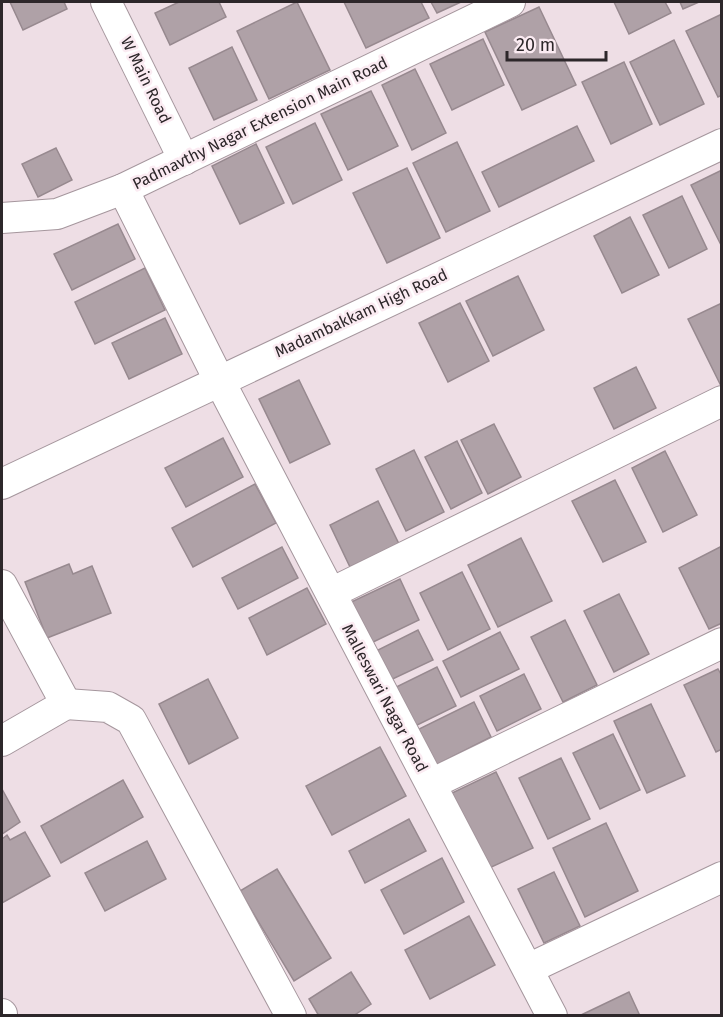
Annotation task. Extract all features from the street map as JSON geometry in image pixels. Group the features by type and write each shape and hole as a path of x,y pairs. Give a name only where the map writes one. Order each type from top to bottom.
{"street":[{"name":"W Main Road","path":"106,2 184,160"},
{"name":"Padmavthy Nagar Extension Main Road","path":"2,218 57,214 123,189 510,2"},
{"name":"Madambakkam High Road","path":"2,484 722,144"},
{"name":"Malleswari Nagar Road","path":"123,189 219,380 552,1016"},
{"path":"331,593 722,400"},
{"path":"2,585 66,704"},
{"path":"431,784 722,643"},
{"path":"2,741 66,704 108,706 131,720 291,1016"},
{"path":"528,969 722,877"}],"building":[{"path":"10,2 64,2 67,9 23,30"},
{"path":"179,2 219,2 226,17 170,45 155,13"},
{"path":"297,2 330,70 269,99 237,31"},
{"path":"344,2 421,2 429,18 366,48"},
{"path":"431,2 461,2 437,13"},
{"path":"614,2 665,2 671,13 629,34"},
{"path":"680,2 699,2 683,9"},
{"path":"539,7 576,85 522,110 485,32"},
{"path":"722,14 722,95 718,97 686,31"},
{"path":"483,39 504,85 452,110 430,64"},
{"path":"674,40 704,104 660,125 630,62"},
{"path":"232,47 257,100 214,120 189,68"},
{"path":"624,62 652,124 611,144 582,82"},
{"path":"415,69 446,133 412,150 382,85"},
{"path":"371,91 398,146 348,170 321,114"},
{"path":"315,123 342,180 293,204 266,147"},
{"path":"577,126 594,161 499,207 482,172"},
{"path":"457,142 490,211 446,232 413,163"},
{"path":"256,144 284,203 240,224 212,166"},
{"path":"56,148 72,180 38,197 22,164"},
{"path":"407,168 440,238 387,263 353,193"},
{"path":"722,170 722,247 691,185"},
{"path":"682,196 707,249 669,268 643,215"},
{"path":"630,217 659,275 622,293 594,236"},
{"path":"118,224 135,259 72,290 54,254"},
{"path":"145,268 165,310 95,344 75,302"},
{"path":"518,276 544,330 493,356 466,301"},
{"path":"460,303 489,361 448,382 419,323"},
{"path":"722,303 722,388 688,319"},
{"path":"165,318 182,354 129,379 112,343"},
{"path":"636,367 656,408 614,429 594,388"},
{"path":"299,380 330,444 290,463 259,399"},
{"path":"494,424 521,477 488,494 461,440"},
{"path":"223,438 243,477 186,507 165,468"},
{"path":"457,441 482,493 451,509 425,457"},
{"path":"414,450 444,512 406,531 376,469"},
{"path":"665,451 697,515 663,532 632,468"},
{"path":"615,480 646,542 603,562 572,501"},
{"path":"255,484 276,523 193,567 172,528"},
{"path":"378,501 399,544 350,567 330,525"},
{"path":"521,538 552,601 498,627 468,565"},
{"path":"722,546 722,623 709,629 679,568"},
{"path":"282,547 298,578 238,609 222,578"},
{"path":"69,564 73,574 92,566 111,613 47,638 25,582"},
{"path":"462,572 490,629 448,650 420,593"},
{"path":"400,579 419,620 367,645 347,604"},
{"path":"307,588 326,624 267,655 249,618"},
{"path":"619,594 649,654 614,672 584,611"},
{"path":"565,620 597,685 563,702 531,637"},
{"path":"418,630 433,660 382,684 368,655"},
{"path":"500,632 519,669 461,697 443,661"},
{"path":"437,667 456,706 405,731 386,692"},
{"path":"718,669 722,676 722,749 716,752 684,685"},
{"path":"524,674 541,709 497,731 480,696"},
{"path":"208,679 238,738 189,764 159,704"},
{"path":"474,702 491,737 434,766 417,730"},
{"path":"651,704 685,776 647,793 614,721"},
{"path":"613,734 640,790 600,809 573,753"},
{"path":"380,747 406,796 332,835 306,786"},
{"path":"561,758 590,819 548,839 519,778"},
{"path":"496,772 533,848 487,869 452,793"},
{"path":"123,780 143,817 61,863 41,826"},
{"path":"2,789 20,822 2,834"},
{"path":"409,819 426,851 365,883 349,851"},
{"path":"606,823 638,891 585,917 553,848"},
{"path":"25,832 50,876 2,903 2,839 7,835 10,840"},
{"path":"147,841 166,879 105,911 85,873"},
{"path":"442,858 464,902 404,934 381,890"},
{"path":"277,869 331,958 294,981 240,891"},
{"path":"554,872 580,926 544,943 518,889"},
{"path":"469,916 495,965 430,999 405,950"},
{"path":"351,972 371,1004 353,1016 319,1016 309,999"},
{"path":"629,992 640,1016 579,1016"}]}
